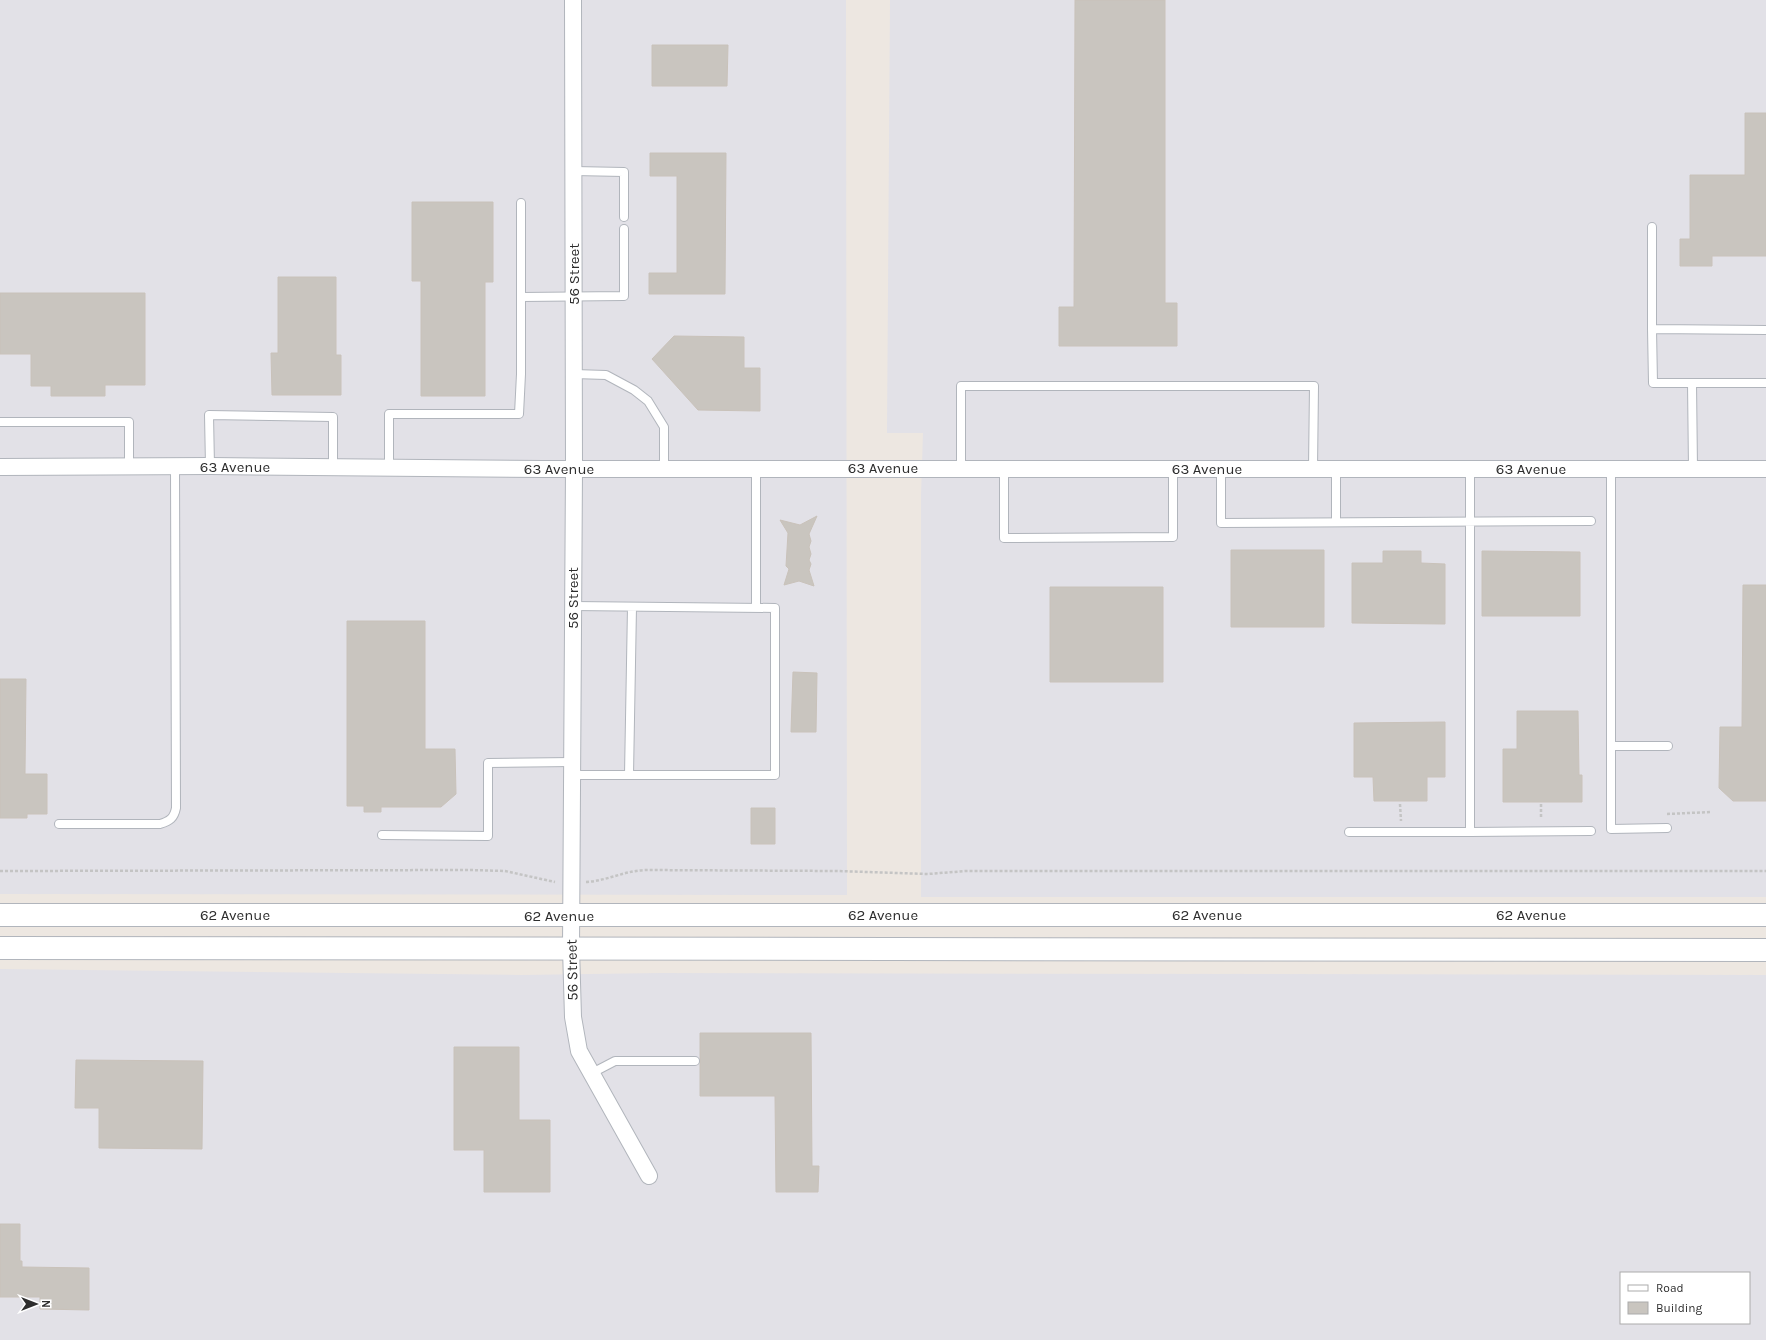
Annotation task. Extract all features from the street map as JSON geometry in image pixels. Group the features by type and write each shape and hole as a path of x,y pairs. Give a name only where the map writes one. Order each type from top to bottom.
{"main road":[{"name":"62 Avenue","path":"0,915 1766,915"},
{"path":"0,948 1766,950"}],"street":[{"name":"56 Street","path":"573,0 574,469 571,916 572,1017 579,1051 649,1176"},
{"name":"63 Avenue","path":"0,468 210,466 574,469 1766,468"}],"lane":[{"path":"574,171 624,172 624,217"},
{"path":"389,468 389,414 519,414 521,374 521,203"},
{"path":"1652,227 1653,383 1766,384"},
{"path":"521,297 624,296 624,229"},
{"path":"1652,329 1766,330"},
{"path":"574,374 606,375 634,390 648,401 664,427 664,468"},
{"path":"1692,383 1693,469"},
{"path":"961,468 961,386 1314,386 1313,468"},
{"path":"210,466 209,415 333,417 333,467"},
{"path":"0,422 129,422 129,467"},
{"path":"59,824 160,824 168,821 174,815 176,808 175,467"},
{"path":"756,468 756,608"},
{"path":"1004,468 1004,538 1172,537 1172,468"},
{"path":"1221,468 1221,523 1591,521"},
{"path":"1336,468 1336,522"},
{"path":"1470,468 1470,832"},
{"path":"1611,469 1611,829 1667,828"},
{"path":"382,835 488,836 488,763 572,768 629,775 775,776 775,608 573,606"},
{"path":"629,775 632,607"},
{"path":"1611,746 1668,746"},
{"path":"1349,832 1590,831"},
{"path":"592,1073 615,1061 695,1061"}],"path":[{"path":"1400,804 1401,832"},
{"path":"1667,814 1711,812"},
{"path":"0,871 470,870 505,871 531,876 550,882"},
{"path":"596,881 623,873 644,870 837,871 928,874 966,872 1356,870 1766,871"}],"shaded area":[{"path":"0,0 846,0 847,895 0,894"},
{"path":"890,0 1766,0 1766,897 921,897 921,495 923,433 887,433"},
{"path":"0,969 521,975 661,973 1766,975 1766,1340 0,1340"}],"building":[{"path":"1075,0 1165,0 1165,303 1177,303 1177,346 1059,346 1059,307 1074,307"},
{"path":"652,45 728,45 727,86 652,86"},
{"path":"1745,113 1766,113 1766,256 1712,256 1712,266 1680,266 1680,239 1690,239 1690,175 1745,175"},
{"path":"650,153 726,153 725,294 649,294 649,273 677,273 677,176 650,176"},
{"path":"412,202 493,202 493,282 485,282 485,396 421,396 421,281 412,281"},
{"path":"278,277 336,277 336,355 341,355 341,395 272,395 271,353 278,353"},
{"path":"0,293 145,293 145,385 105,385 105,396 51,396 51,386 31,386 31,354 0,354"},
{"path":"674,336 744,337 744,368 760,368 760,411 698,410 652,359"},
{"path":"817,516 809,534 811,541 809,547 811,554 809,560 811,564 809,570 814,586 799,581 784,585 789,569 786,566 788,533 780,520 800,525"},
{"path":"1231,550 1324,550 1324,627 1231,627"},
{"path":"1383,551 1421,551 1421,563 1445,564 1445,624 1352,623 1352,563 1383,563"},
{"path":"1482,551 1580,552 1580,616 1482,616"},
{"path":"1743,585 1766,585 1766,801 1733,801 1719,788 1720,727 1742,727"},
{"path":"1050,587 1163,587 1163,682 1050,682"},
{"path":"347,621 425,621 425,749 455,749 456,794 441,807 381,807 381,812 364,812 364,806 347,806"},
{"path":"793,672 817,673 816,732 791,732"},
{"path":"0,679 26,679 25,774 47,774 47,814 27,814 27,818 0,818"},
{"path":"1517,711 1578,711 1579,775 1582,775 1582,802 1503,802 1503,749 1517,749"},
{"path":"1445,722 1445,777 1427,777 1427,801 1374,801 1373,777 1354,777 1354,723"},
{"path":"751,808 775,808 775,844 751,844"},
{"path":"700,1033 811,1033 812,1166 819,1166 818,1192 776,1192 775,1096 700,1096"},
{"path":"454,1047 519,1047 519,1120 550,1120 550,1192 484,1192 484,1150 454,1150"},
{"path":"76,1060 203,1061 202,1149 99,1148 99,1108 75,1108"},
{"path":"0,1224 20,1224 20,1261 22,1261 22,1267 89,1268 89,1310 40,1309 40,1297 0,1297"}]}
